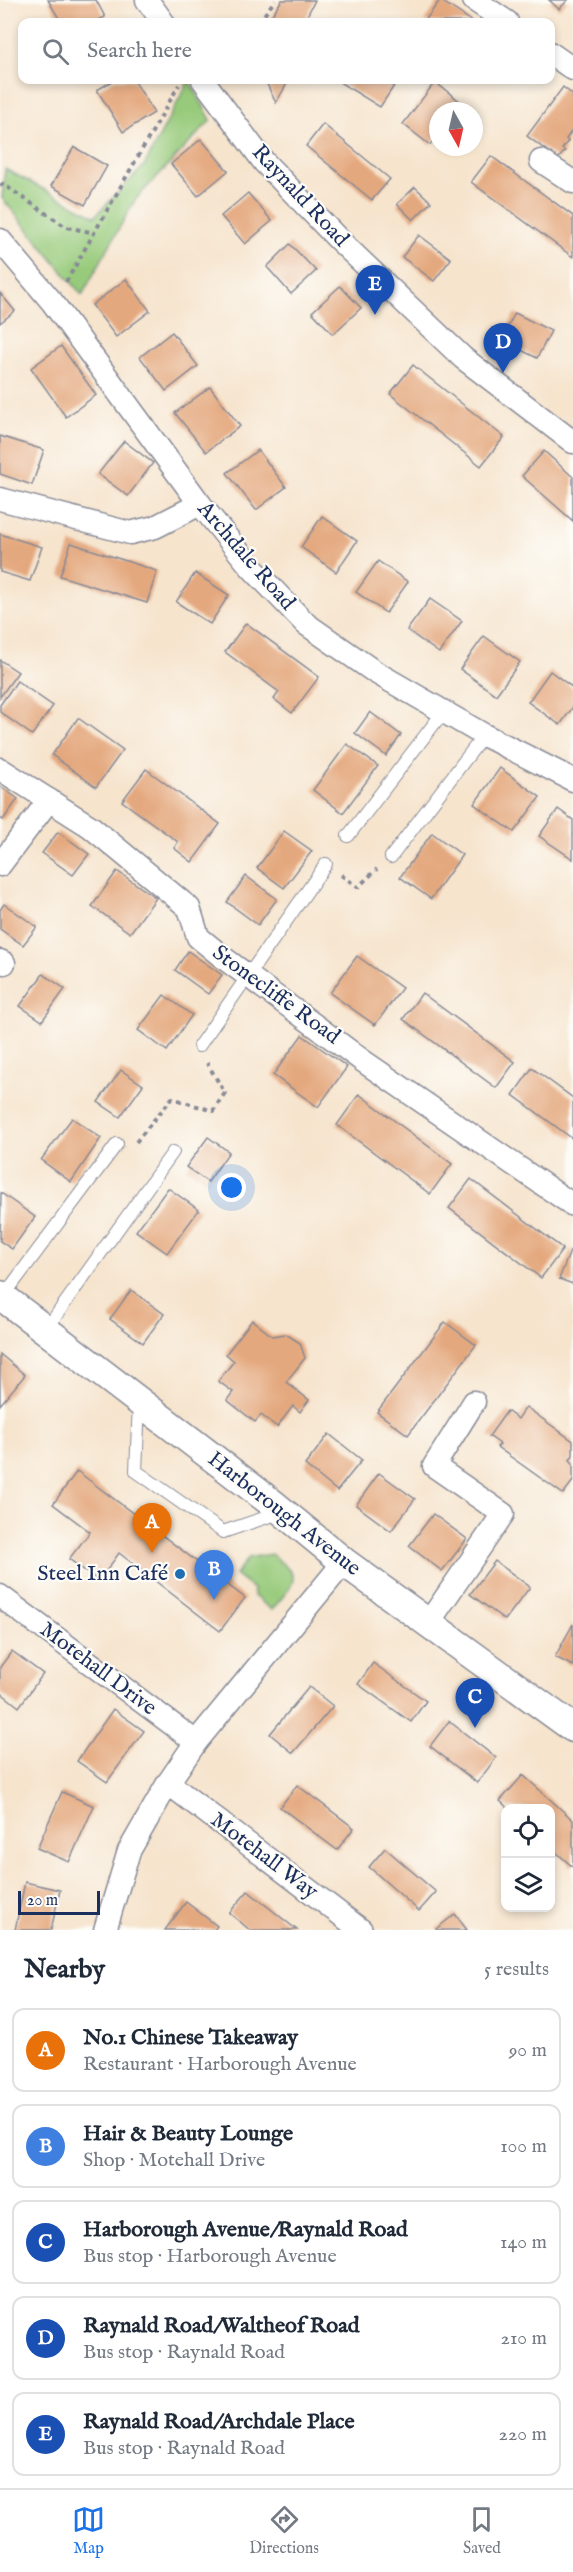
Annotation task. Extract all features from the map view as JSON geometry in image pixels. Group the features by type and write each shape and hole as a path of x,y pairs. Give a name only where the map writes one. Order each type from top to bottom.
{"street":[{"path":"147,0 160,18"},
{"path":"474,0 501,18"},
{"path":"555,56 573,69"},
{"name":"Raynald Road","path":"206,84 264,162 340,241 463,358 573,442"},
{"path":"541,160 573,182"},
{"name":"Archdale Road","path":"0,240 53,303 200,504 251,567 306,624 375,672 484,735 573,780"},
{"path":"0,499 130,533 155,527 200,504"},
{"name":"Stonecliffe Road","path":"0,769 91,827 189,908 198,937 363,1061 573,1205"},
{"path":"0,865 49,800"},
{"name":"Harborough Avenue","path":"1,1296 283,1511 344,1562 573,1728"},
{"path":"429,1622 503,1514 434,1466 474,1402"},
{"path":"105,1930 129,1851 168,1783 196,1742 344,1562"},
{"name":"Motehall Drive","path":"0,1596 196,1742"},
{"name":"Motehall Way","path":"168,1783 360,1930"}],"lane":[{"path":"348,836 444,711"},
{"path":"391,857 484,735"},
{"path":"199,1046 326,864"},
{"path":"1,1296 117,1144"},
{"path":"45,1331 173,1152"},
{"path":"139,1403 136,1471 223,1532 283,1511"}],"path":[{"path":"262,18 275,0"},
{"path":"71,275 180,84"},
{"path":"0,186 3,184 66,227 95,233"},
{"path":"326,864 358,887 391,857"},
{"path":"117,1144 137,1142 172,1098 213,1111 225,1093 214,1075"}],"green space":[{"path":"187,84 191,84 211,120 135,200 82,295 2,198 5,169 95,216 144,166"},
{"path":"271,1554 288,1570 293,1580 287,1592 272,1610 254,1596 253,1589 235,1575 248,1558"}],"building":[{"path":"48,0 96,0 105,17 103,18 59,18"},
{"path":"282,0 315,0 306,18 270,18"},
{"path":"440,0 467,18 427,18"},
{"path":"549,0 568,0 559,9"},
{"path":"107,84 136,84 154,113 123,132 97,90"},
{"path":"267,84 287,84 276,103"},
{"path":"343,84 390,84 394,86 380,107"},
{"path":"433,84 438,84 461,102 429,102 429,144 403,124"},
{"path":"563,87 573,95 573,129 562,149 565,151 558,159 527,136"},
{"path":"323,124 390,179 372,200 306,146"},
{"path":"201,139 228,171 198,196 171,164"},
{"path":"74,147 107,166 85,205 51,186"},
{"path":"491,156 573,216 573,257 471,182"},
{"path":"415,187 431,202 413,220 397,204"},
{"path":"248,193 272,221 245,244 221,216"},
{"path":"419,235 451,259 434,281 402,257"},
{"path":"290,244 316,271 291,294 267,267"},
{"path":"126,279 150,311 116,337 92,305"},
{"path":"340,286 361,308 333,334 312,312"},
{"path":"0,293 15,311 0,323"},
{"path":"515,313 551,331 537,358 501,340"},
{"path":"172,332 198,366 166,391 140,357"},
{"path":"61,346 96,395 66,417 31,368"},
{"path":"413,365 504,437 481,466 390,394"},
{"path":"210,387 240,426 206,452 175,413"},
{"path":"0,436 44,450 32,485 0,474"},
{"path":"124,441 153,463 128,496 98,474"},
{"path":"258,450 286,487 256,510 227,473"},
{"path":"544,451 573,477 573,521 522,476"},
{"path":"322,516 357,541 336,572 301,547"},
{"path":"0,534 42,547 30,581 0,572"},
{"path":"71,543 157,571 147,603 60,576"},
{"path":"378,561 408,582 386,613 356,592"},
{"path":"195,573 229,595 210,624 176,602"},
{"path":"430,599 462,621 439,653 407,630"},
{"path":"246,623 319,677 292,713 274,699 279,692 225,652"},
{"path":"484,636 520,662 496,695 460,669"},
{"path":"0,660 18,672 0,697"},
{"path":"550,671 573,688 573,707 560,725 528,702"},
{"path":"17,681 53,706 32,735 0,712 0,705"},
{"path":"370,712 401,735 386,756 355,733"},
{"path":"78,718 123,750 96,787 52,755"},
{"path":"347,744 378,766 343,813 313,790"},
{"path":"500,768 540,797 514,832 474,804"},
{"path":"146,769 220,824 192,862 174,848 178,842 122,801"},
{"path":"0,786 18,799 3,820 0,818"},
{"path":"558,809 573,820 573,859 539,836"},
{"path":"284,831 312,851 284,888 257,868"},
{"path":"58,832 89,854 73,875 42,853"},
{"path":"432,833 462,855 431,899 400,877"},
{"path":"117,871 156,898 130,933 92,906"},
{"path":"246,876 277,899 258,925 227,902"},
{"path":"4,904 37,927 23,945 0,929 0,910"},
{"path":"188,951 222,975 208,994 175,970"},
{"path":"357,956 402,988 375,1025 330,993"},
{"path":"43,974 65,989 42,1021 20,1006"},
{"path":"422,993 515,1062 496,1088 403,1019"},
{"path":"164,995 192,1015 167,1051 138,1030"},
{"path":"302,1035 347,1067 318,1107 273,1075"},
{"path":"532,1068 573,1098 573,1139 513,1095"},
{"path":"121,1070 143,1085 120,1117 98,1102"},
{"path":"359,1094 452,1164 430,1194 337,1125"},
{"path":"72,1118 101,1138 71,1182 41,1160"},
{"path":"208,1137 229,1152 208,1182 186,1167"},
{"path":"471,1179 563,1249 541,1278 449,1208"},
{"path":"168,1188 199,1210 167,1253 136,1231"},
{"path":"1,1193 35,1217 12,1249 0,1241"},
{"path":"571,1249 573,1250 573,1284 559,1279"},
{"path":"131,1290 164,1314 143,1343 110,1319"},
{"path":"252,1320 272,1336 286,1334 300,1343 305,1358 286,1382 309,1400 300,1412 293,1406 277,1427 261,1415 255,1422 227,1400 233,1392 218,1381 234,1361 226,1354"},
{"path":"445,1322 476,1345 408,1435 377,1412"},
{"path":"0,1354 25,1375 0,1405"},
{"path":"526,1407 573,1441 573,1455 570,1460 573,1463 573,1481 563,1494 497,1447 500,1444 489,1436 507,1411 518,1419"},
{"path":"329,1434 362,1460 337,1491 305,1465"},
{"path":"77,1471 245,1598 220,1631 119,1553 99,1581 69,1559 90,1532 53,1504"},
{"path":"379,1473 415,1499 391,1531 356,1505"},
{"path":"433,1514 467,1539 442,1571 409,1546"},
{"path":"495,1561 530,1587 505,1620 470,1594"},
{"path":"573,1624 573,1666 555,1657"},
{"path":"12,1651 43,1674 19,1707 0,1692 0,1667"},
{"path":"373,1663 426,1701 411,1722 358,1684"},
{"path":"309,1687 333,1706 293,1753 270,1734"},
{"path":"113,1709 144,1731 107,1782 77,1761"},
{"path":"449,1721 496,1758 477,1783 430,1746"},
{"path":"523,1775 573,1820 573,1867 555,1851 555,1804 503,1804 500,1801"},
{"path":"297,1785 354,1828 337,1850 280,1807"},
{"path":"62,1792 94,1806 69,1862 37,1848"},
{"path":"385,1848 436,1892 419,1911 369,1867"},
{"path":"25,1882 60,1890 51,1930 15,1930"},
{"path":"248,1891 297,1930 250,1930 229,1913"},
{"path":"186,1902 217,1926 214,1930 165,1930"},
{"path":"455,1914 467,1930 436,1929"}],"place":[{"name":"Raynald Road/Archdale Place","path":"375,315"},
{"name":"Raynald Road/Waltheof Road","path":"503,373"},
{"name":"No.1 Chinese Takeaway","path":"152,1553"},
{"name":"Steel Inn Café","path":"180,1574"},
{"name":"Hair & Beauty Lounge","path":"214,1600"},
{"name":"Harborough Avenue/Raynald Road","path":"475,1728"}]}
